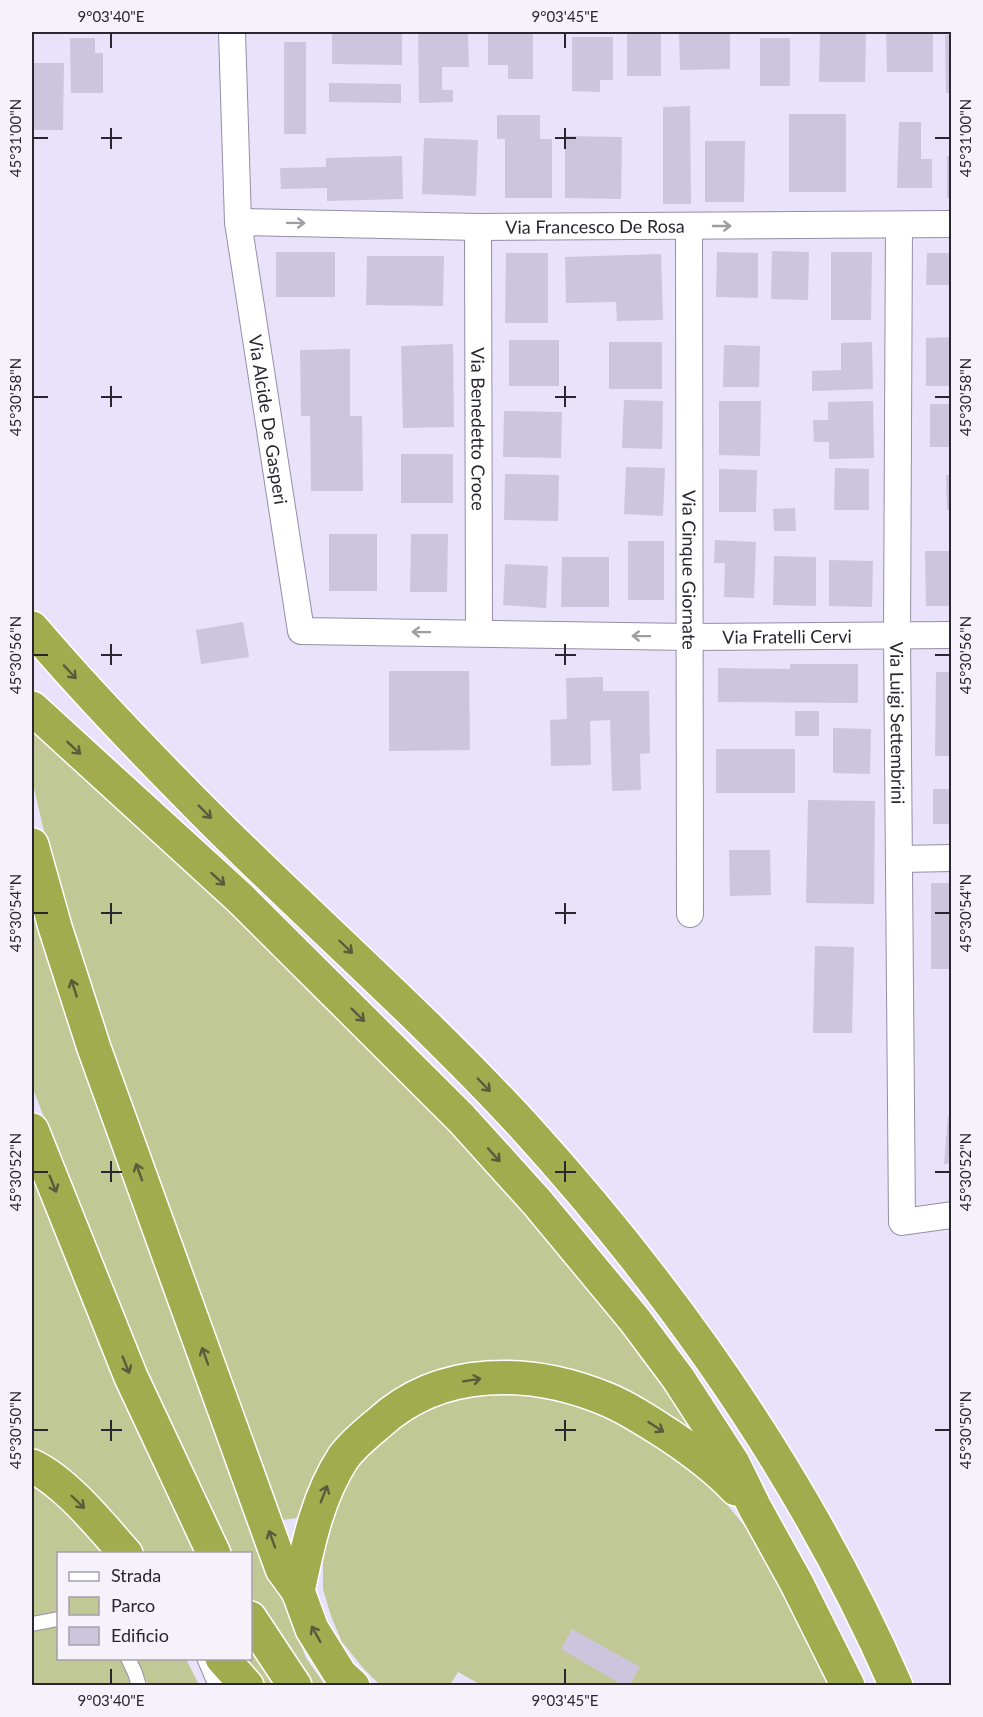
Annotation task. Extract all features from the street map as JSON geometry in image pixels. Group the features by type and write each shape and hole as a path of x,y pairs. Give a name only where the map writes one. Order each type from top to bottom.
{"highway":[{"path":"32,628 124,730 217,825 388,987 482,1083 582,1192 641,1264 695,1335 750,1416 796,1492 843,1577 896,1686"},
{"path":"32,708 240,898 461,1118 634,1319 678,1378 733,1463 848,1686"},
{"path":"32,845 55,927 98,1059 282,1569 298,1591 312,1629 340,1674 353,1686"},
{"path":"32,1130 131,1377 213,1552"},
{"path":"298,1591 316,1516 329,1482 345,1456 390,1412 420,1394 452,1383 491,1377 530,1378 566,1385 607,1399 685,1446 721,1473 755,1508"},
{"path":"32,1466 63,1488 124,1552"},
{"path":"252,1621 295,1686"},
{"path":"223,1660 247,1686"}],"street":[{"name":"Via Alcide De Gasperi","path":"232,32 238,222 301,630 479,633"},
{"name":"Via Francesco De Rosa","path":"238,222 478,227 951,224"},
{"name":"Via Luigi Settembrini","path":"899,225 897,636 902,1222 951,1215"},
{"name":"Via Cinque Giornate","path":"689,226 690,914"},
{"name":"Via Benedetto Croce","path":"478,227 479,633"},
{"name":"Via Fratelli Cervi","path":"479,633 689,637 951,635"},
{"path":"900,859 951,858"}],"lane":[{"path":"32,1624 57,1619"},
{"path":"128,1660 139,1686"},
{"path":"204,1660 216,1686"}],"green space":[{"path":"32,729 350,1027 521,1203 610,1306 693,1424 686,1430 606,1382 555,1365 511,1361 471,1363 435,1371 401,1387 374,1405 349,1430 300,1515 283,1520 278,1516 203,1311 61,904 32,780"},
{"path":"32,891 239,1489 306,1658 325,1685 312,1685 266,1624 252,1597 252,1552 228,1552 194,1482 96,1253 32,1086"},
{"path":"32,1162 200,1552 142,1552 100,1505 32,1452"},
{"path":"472,1392 545,1394 615,1418 685,1463 720,1496 751,1534 835,1685 483,1686 458,1672 450,1685 381,1686 342,1642 331,1616 323,1589 323,1558 328,1525 358,1460 380,1437 435,1403"},
{"path":"32,1486 73,1517 106,1552 57,1552 57,1613 32,1617"},
{"path":"57,1626 57,1660 122,1660 127,1670 130,1685 54,1686 54,1683 32,1686 32,1631"},
{"path":"252,1640 282,1685 264,1685 241,1660 252,1660"},
{"path":"136,1660 186,1660 199,1685 148,1685"}],"building":[{"path":"332,32 402,32 402,65 332,64"},
{"path":"418,32 468,32 469,67 442,67 442,90 453,90 453,102 419,103"},
{"path":"488,32 533,32 533,79 508,79 508,65 488,65"},
{"path":"627,32 661,32 661,76 627,76"},
{"path":"679,32 730,32 730,69 680,70"},
{"path":"820,32 866,32 865,82 819,82"},
{"path":"886,32 933,32 933,72 887,72"},
{"path":"945,35 952,35 952,93 946,93"},
{"path":"572,37 613,37 613,80 600,80 600,92 572,91"},
{"path":"70,38 95,38 95,53 103,53 103,93 71,93"},
{"path":"760,38 790,38 790,86 760,86"},
{"path":"284,42 306,42 306,134 284,134"},
{"path":"32,63 64,63 63,130 32,130"},
{"path":"329,83 401,84 401,103 329,102"},
{"path":"690,106 691,204 663,204 663,107"},
{"path":"789,114 846,114 846,192 789,192"},
{"path":"497,115 540,115 540,139 552,139 552,198 505,198 505,139 497,139"},
{"path":"899,122 921,122 921,159 932,159 932,188 897,188"},
{"path":"565,136 622,137 621,199 565,198"},
{"path":"424,138 478,140 476,196 422,194"},
{"path":"705,141 745,141 744,202 705,202"},
{"path":"402,156 403,199 327,201 327,188 281,189 280,168 326,167 326,158"},
{"path":"947,156 952,156 952,198 947,198"},
{"path":"772,251 809,252 808,300 771,299"},
{"path":"276,252 335,252 335,297 276,297"},
{"path":"717,252 758,253 758,298 716,297"},
{"path":"831,252 872,252 871,320 831,320"},
{"path":"506,253 548,253 548,323 505,323"},
{"path":"927,253 952,253 952,285 926,285"},
{"path":"661,254 663,320 617,321 616,302 566,303 565,257"},
{"path":"367,256 444,256 443,306 366,305"},
{"path":"952,337 952,386 926,386 926,338"},
{"path":"509,340 559,340 559,386 509,386"},
{"path":"609,342 662,342 662,389 609,389"},
{"path":"872,342 873,389 812,391 812,371 841,370 841,343"},
{"path":"453,344 454,427 403,428 401,346"},
{"path":"724,345 760,346 759,387 723,387"},
{"path":"350,349 350,416 362,416 363,491 311,491 310,416 301,416 300,350"},
{"path":"624,400 663,401 662,449 622,448"},
{"path":"719,401 761,401 760,456 719,455"},
{"path":"873,401 874,458 829,459 829,442 814,442 813,420 828,420 828,402"},
{"path":"930,404 952,404 952,447 930,447"},
{"path":"504,411 562,412 561,458 503,457"},
{"path":"401,454 453,454 453,503 401,503"},
{"path":"626,467 665,468 663,516 624,514"},
{"path":"835,468 869,469 869,510 834,510"},
{"path":"719,469 757,470 756,512 719,512"},
{"path":"505,474 559,475 558,521 504,520"},
{"path":"946,475 952,475 952,510 947,510"},
{"path":"795,508 796,531 774,531 773,509"},
{"path":"329,534 377,534 377,591 329,591"},
{"path":"411,534 448,534 447,592 410,592"},
{"path":"715,540 756,542 754,598 724,597 725,563 714,563"},
{"path":"628,541 664,541 664,600 628,600"},
{"path":"925,551 952,551 952,606 926,606"},
{"path":"774,556 816,557 816,606 773,605"},
{"path":"562,557 609,557 609,607 561,607"},
{"path":"829,560 873,561 872,607 829,606"},
{"path":"505,564 548,566 546,608 503,605"},
{"path":"243,622 249,657 201,664 196,630"},
{"path":"790,664 858,664 858,703 718,702 718,668 790,669"},
{"path":"389,671 469,671 470,750 389,751"},
{"path":"936,672 952,672 952,756 935,756"},
{"path":"603,677 603,691 649,691 650,753 640,754 641,790 612,791 610,720 590,721 591,765 551,766 550,720 567,719 566,678"},
{"path":"795,711 819,711 819,736 795,736"},
{"path":"833,728 871,729 870,774 833,773"},
{"path":"716,749 795,749 795,793 716,793"},
{"path":"933,789 952,789 952,824 933,824"},
{"path":"808,800 875,801 874,904 806,903"},
{"path":"729,850 770,850 771,895 730,896"},
{"path":"931,883 952,883 952,969 931,969"},
{"path":"815,946 854,947 852,1033 813,1033"},
{"path":"952,1116 952,1163 944,1164 948,1117"},
{"path":"572,1629 640,1667 629,1686 624,1686 561,1649"}]}
